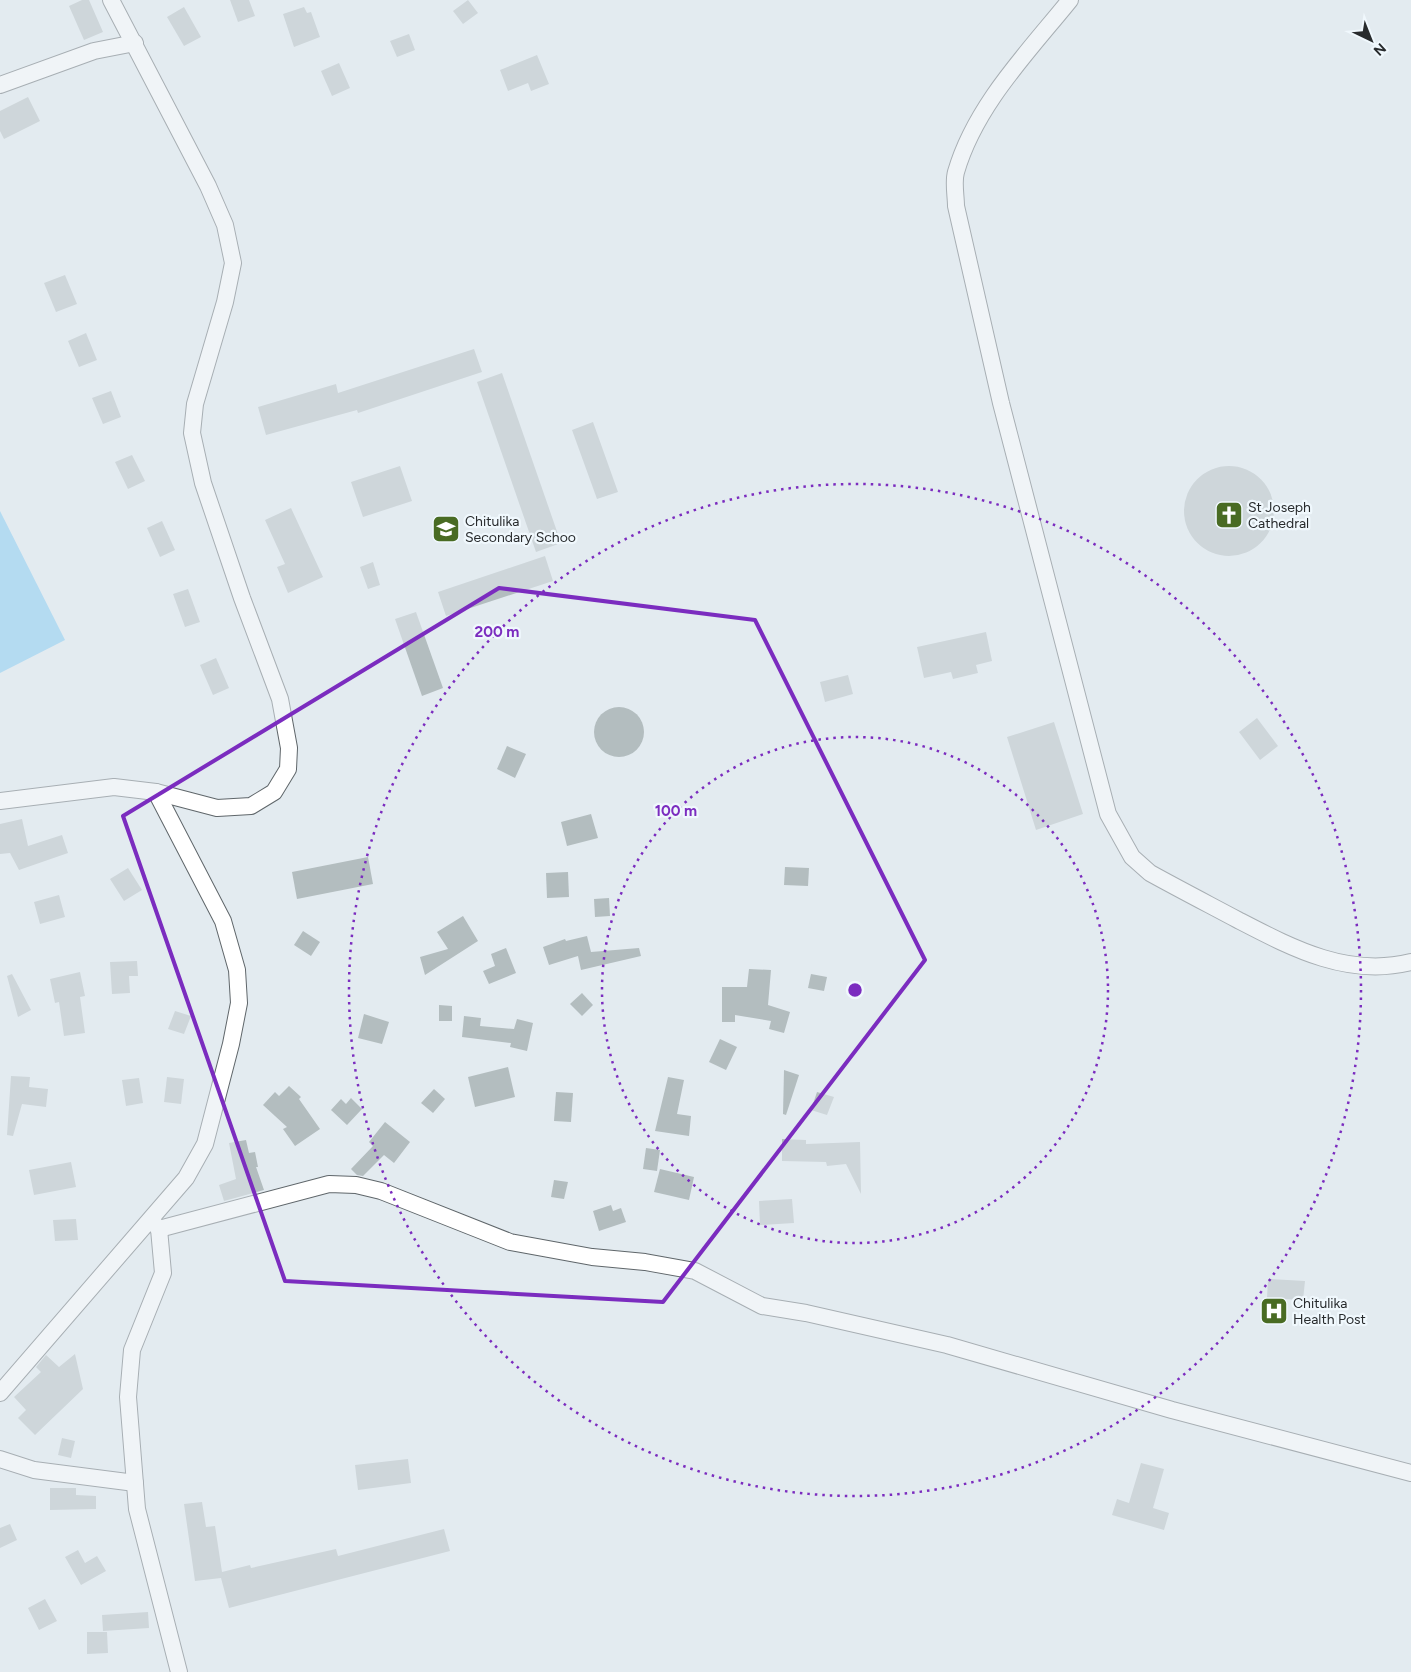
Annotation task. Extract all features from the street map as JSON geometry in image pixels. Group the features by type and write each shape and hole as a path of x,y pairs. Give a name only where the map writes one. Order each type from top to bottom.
{"street":[{"path":"0,802 114,787 156,792 217,808 251,806 274,792 288,769 289,748 280,699 242,598 203,483 192,434 195,404 225,302 233,263 225,225 208,186 111,0"},
{"path":"1070,0 1001,86 970,136 955,174 956,206 1001,403 1108,814 1132,856 1150,873 1294,949 1331,962 1367,966 1394,966 1411,962"},
{"path":"0,85 94,50 135,43"},
{"path":"0,1393 155,1224 186,1178 205,1144 231,1044 239,1003 237,970 223,921 156,792"},
{"path":"155,1224 329,1184 356,1185 381,1191 510,1242 592,1257 645,1262 695,1271 762,1306 806,1312 947,1345 1411,1474"},
{"path":"155,1224 163,1273 132,1350 128,1397 138,1509 179,1672"},
{"path":"0,1459 34,1470 135,1483"}],"highlighted area":[{"path":"499,588 755,620 925,960 663,1302 285,1281 123,816"}],"shaded area":[{"path":"0,511 65,640 0,673"}],"building":[{"path":"82,0 89,0 103,32 84,40 69,6"},
{"path":"230,0 249,0 255,16 238,22"},
{"path":"468,0 478,13 463,24 453,11"},
{"path":"184,7 201,37 184,46 167,17"},
{"path":"304,7 307,13 311,12 320,37 294,47 283,14"},
{"path":"409,34 415,50 397,57 390,41"},
{"path":"537,55 549,84 531,91 528,83 508,91 500,70"},
{"path":"339,63 350,88 332,96 321,71"},
{"path":"28,97 40,121 4,139 0,131 0,111"},
{"path":"65,275 77,304 56,312 44,283"},
{"path":"86,333 97,360 79,367 68,341"},
{"path":"474,349 482,372 358,413 357,410 266,435 258,407 336,384 338,393"},
{"path":"502,373 561,543 536,552 477,382"},
{"path":"111,391 121,417 103,424 92,398"},
{"path":"593,422 618,492 597,499 572,430"},
{"path":"132,455 145,481 128,489 115,462"},
{"path":"400,466 412,501 363,517 351,482"},
{"name":"St Joseph Cathedral","path":"1229,466 1246,470 1261,479 1270,494 1274,511 1270,528 1261,543 1246,552 1229,556 1212,552 1197,543 1188,528 1184,511 1188,494 1197,479 1212,470"},
{"path":"291,508 323,577 288,593 277,567 285,564 265,520"},
{"path":"162,521 175,550 160,557 147,528"},
{"path":"545,556 553,581 446,616 438,592"},
{"path":"373,562 380,585 368,589 360,567"},
{"path":"188,589 200,622 185,627 173,594"},
{"path":"416,612 443,688 422,696 395,619"},
{"path":"986,632 992,661 976,665 978,673 953,679 951,672 924,678 917,647"},
{"path":"216,658 229,688 213,695 200,665"},
{"path":"848,675 853,694 825,702 820,682"},
{"path":"619,707 629,709 637,714 642,722 644,732 642,742 637,750 629,755 619,757 609,755 601,750 596,742 594,732 596,722 601,714 609,709"},
{"path":"1257,718 1278,746 1260,760 1239,732"},
{"path":"1054,722 1083,814 1036,830 1007,737"},
{"path":"507,746 526,754 515,778 497,769"},
{"path":"591,814 598,838 567,846 561,822"},
{"path":"22,819 28,846 62,835 68,853 19,870 10,853 0,854 0,824"},
{"path":"368,857 373,884 297,899 292,872"},
{"path":"785,867 809,868 808,886 784,885"},
{"path":"128,868 142,890 124,901 110,879"},
{"path":"568,872 569,897 547,898 546,873"},
{"path":"59,895 65,917 40,924 34,902"},
{"path":"609,898 610,916 595,917 594,899"},
{"path":"463,916 478,941 425,975 420,957 448,949 437,932"},
{"path":"303,931 320,942 311,956 294,945"},
{"path":"587,936 591,952 639,948 641,956 581,970 578,956 549,965 543,947 565,939 566,941"},
{"path":"506,948 516,973 489,984 483,971 495,966 491,954"},
{"path":"137,961 138,976 129,976 130,993 112,994 110,962"},
{"path":"749,969 771,970 768,1005 790,1012 784,1033 769,1029 771,1021 735,1015 735,1022 722,1022 722,987 747,987"},
{"path":"80,972 85,996 80,997 85,1033 64,1036 59,1002 55,1003 50,979"},
{"path":"12,974 31,1010 18,1017 7,976"},
{"path":"811,974 827,977 824,991 808,988"},
{"path":"582,993 593,1005 582,1016 570,1004"},
{"path":"439,1005 452,1006 452,1021 439,1021"},
{"path":"175,1011 191,1016 184,1034 168,1029"},
{"path":"364,1014 389,1022 382,1044 358,1038"},
{"path":"464,1016 481,1018 480,1026 514,1029 517,1019 533,1023 527,1051 510,1047 511,1043 462,1037"},
{"path":"720,1039 737,1047 726,1070 709,1062"},
{"path":"508,1067 515,1097 475,1107 468,1077"},
{"path":"784,1070 799,1075 786,1115 783,1114"},
{"path":"11,1076 30,1077 29,1087 48,1089 46,1107 22,1104 13,1136 7,1135"},
{"path":"167,1077 184,1079 181,1104 164,1102"},
{"path":"668,1077 684,1080 677,1114 691,1116 689,1136 655,1131"},
{"path":"139,1078 143,1103 126,1106 122,1080"},
{"path":"289,1086 301,1097 299,1099 320,1129 295,1146 283,1129 287,1127 263,1105 275,1092 279,1096"},
{"path":"434,1089 445,1099 433,1113 421,1103"},
{"path":"556,1092 573,1093 571,1122 554,1121"},
{"path":"817,1092 834,1097 827,1115 811,1110"},
{"path":"351,1098 362,1109 347,1125 331,1110 341,1099 346,1104"},
{"path":"385,1122 410,1142 394,1163 384,1155 363,1176 357,1175 351,1169 373,1146 369,1142"},
{"path":"782,1139 806,1140 806,1144 860,1142 861,1194 846,1164 827,1166 826,1162 782,1161"},
{"path":"246,1140 249,1153 255,1152 258,1167 256,1167 264,1190 224,1201 219,1185 236,1179 229,1143"},
{"path":"646,1148 660,1150 657,1171 643,1169"},
{"path":"71,1162 76,1187 34,1195 29,1170"},
{"path":"660,1169 694,1177 689,1200 654,1192"},
{"path":"554,1180 568,1182 564,1199 551,1197"},
{"path":"792,1199 794,1223 760,1225 759,1201"},
{"path":"611,1205 613,1211 621,1208 626,1222 599,1231 593,1211"},
{"path":"76,1219 78,1240 55,1241 53,1220"},
{"path":"1268,1279 1305,1281 1303,1300 1267,1298"},
{"path":"75,1354 83,1389 35,1435 18,1418 26,1410 14,1397 41,1372 36,1367 46,1355 59,1367"},
{"path":"62,1438 75,1441 71,1458 58,1455"},
{"path":"408,1459 411,1483 358,1490 355,1465"},
{"path":"1141,1463 1164,1469 1153,1508 1169,1513 1164,1530 1112,1515 1117,1499 1129,1503"},
{"path":"50,1488 76,1488 76,1495 96,1496 96,1509 50,1510"},
{"path":"202,1502 206,1527 215,1526 222,1572 250,1565 251,1568 336,1549 338,1556 444,1529 450,1551 229,1608 221,1578 195,1581 184,1504"},
{"path":"10,1524 17,1540 0,1548 0,1528"},
{"path":"78,1550 85,1563 97,1556 106,1571 81,1585 65,1557"},
{"path":"45,1599 57,1621 39,1630 28,1608"},
{"path":"148,1612 149,1628 103,1631 102,1615"},
{"path":"87,1632 107,1632 108,1653 87,1654"}],"place":[{"name":"St Joseph Cathedral","path":"1229,515"},
{"name":"Chitulika Secondary Schoo","path":"446,529"},
{"name":"Chitulika Health Post","path":"1274,1311"}]}
